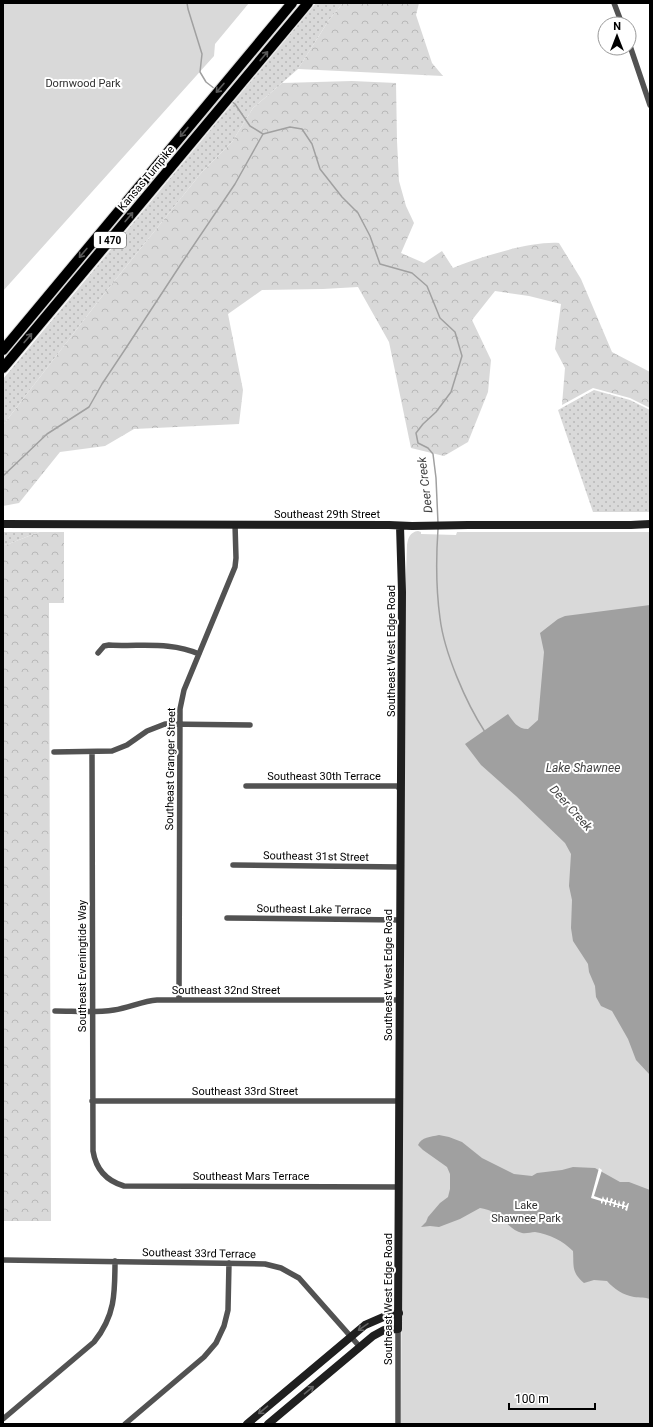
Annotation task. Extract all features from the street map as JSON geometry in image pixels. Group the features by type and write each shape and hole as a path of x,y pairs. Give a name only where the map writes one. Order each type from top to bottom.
{"highway":[{"name":"Kansas Turnpike","path":"3,350 292,3"},
{"name":"Kansas Turnpike","path":"3,368 308,3"}],"street":[{"path":"614,3 619,16"},
{"path":"633,56 650,105"},
{"name":"Southeast 29th Street","path":"3,524 400,526 650,524"},
{"name":"Southeast Granger Street","path":"179,1000 180,709 184,690 235,567 235,524"},
{"name":"Southeast West Edge Road","path":"398,1424 402,592 400,526"},
{"path":"98,653 104,646 109,645 165,645 185,649 199,654"},
{"path":"54,752 107,752 120,749 142,734 155,727 165,724 250,724"},
{"name":"Southeast Eveningtide Way","path":"92,752 93,1156 99,1168 106,1177"},
{"name":"Southeast 30th Terrace","path":"246,786 397,786 401,790"},
{"name":"Southeast 31st Street","path":"233,865 400,867"},
{"name":"Southeast Lake Terrace","path":"227,918 400,920"},
{"name":"Southeast 32nd Street","path":"55,1011 113,1011 150,1001 179,1000 399,1000"},
{"name":"Southeast 33rd Street","path":"92,1101 399,1101"},
{"name":"Southeast Mars Terrace","path":"106,1177 113,1182 124,1186 399,1187"},
{"name":"Southeast 33rd Terrace","path":"3,1260 265,1264 281,1268 292,1273 305,1283 360,1347"},
{"path":"3,1419 94,1342 100,1335 109,1318 114,1299 115,1262"},
{"path":"125,1424 204,1357 216,1343 224,1326 228,1310 228,1263"},
{"path":"247,1424 350,1336 375,1320 398,1313"},
{"path":"268,1424 379,1332 390,1329 398,1329"}],"green space":[{"name":"Dornwood Park","path":"3,3 249,3 215,44 214,56 3,291"},
{"path":"316,3 343,3 329,20 298,69 253,108 232,142 202,172 100,299 3,425 3,379"},
{"path":"343,3 419,3 416,15 432,63 443,76 298,69 329,20"},
{"path":"352,81 396,83 399,181 406,206 414,223 401,253 424,263 442,251 453,268 477,259 520,247 547,243 559,243 581,279 612,352 650,372 650,408 630,398 593,388 562,405 565,368 555,349 561,304 529,296 495,291 472,320 491,360 488,392 468,442 444,456 411,448 389,342 358,287 262,290 228,314 243,390 239,424 134,429 105,446 60,452 19,503 3,506 3,425 100,299 202,172 232,142 253,108 282,83"},
{"path":"594,390 630,400 650,410 650,512 593,512 558,410"},
{"name":"Lake Shawnee Park","path":"418,531 421,532 421,534 456,535 457,532 650,532 650,1424 401,1424 404,634 407,545 410,536"},
{"path":"3,532 39,532 6,545 3,543"},
{"path":"39,532 64,532 64,603 49,603 51,1221 3,1221 3,543 6,545"}],"water":[{"name":"Lake Shawnee","path":"650,605 650,1075 636,1060 628,1039 612,1011 601,1006 596,997 595,986 589,972 588,964 573,941 571,928 572,900 569,886 571,854 565,843 481,765 465,744 508,714 516,724 524,729 528,729 538,720 544,652 540,633 558,619 565,616"},
{"path":"439,1135 462,1142 482,1158 514,1174 532,1176 537,1173 573,1167 595,1168 620,1182 629,1182 650,1190 650,1299 626,1295 607,1281 594,1280 584,1283 575,1272 573,1265 573,1251 565,1244 551,1236 540,1233 518,1232 497,1215 487,1210 480,1208 460,1219 439,1227 421,1227 440,1203 448,1197 450,1189 450,1174 447,1167 418,1145 424,1139"}],"pier":[{"path":"599,1168 602,1170 594,1196 602,1199 603,1196 606,1200 607,1197 608,1201 610,1201 611,1198 613,1199 612,1202 616,1200 616,1203 618,1204 619,1200 620,1204 622,1205 623,1201 625,1202 624,1205 626,1206 629,1203 627,1211 625,1210 626,1207 622,1209 622,1206 619,1206 619,1208 617,1207 618,1205 615,1205 615,1207 613,1207 614,1204 611,1203 611,1206 609,1205 610,1203 607,1202 605,1205 605,1202 603,1201 602,1204 601,1201 591,1198"}],"waterway":[{"name":"Deer Creek","path":"187,3 202,54 200,72 206,82 215,89"},
{"name":"Deer Creek","path":"231,101 235,104 250,126 263,134 290,127 302,129 312,144 320,169 342,197 358,213 370,236 380,264 412,273 427,286 440,318 455,332 462,356 451,392 436,412 416,433 418,443 428,448 433,454 436,478 438,523"},
{"path":"3,476 47,434 89,407 102,384 235,184 263,134"},
{"name":"Deer Creek","path":"438,529 437,585 442,631 451,661 463,692 485,732"}]}
